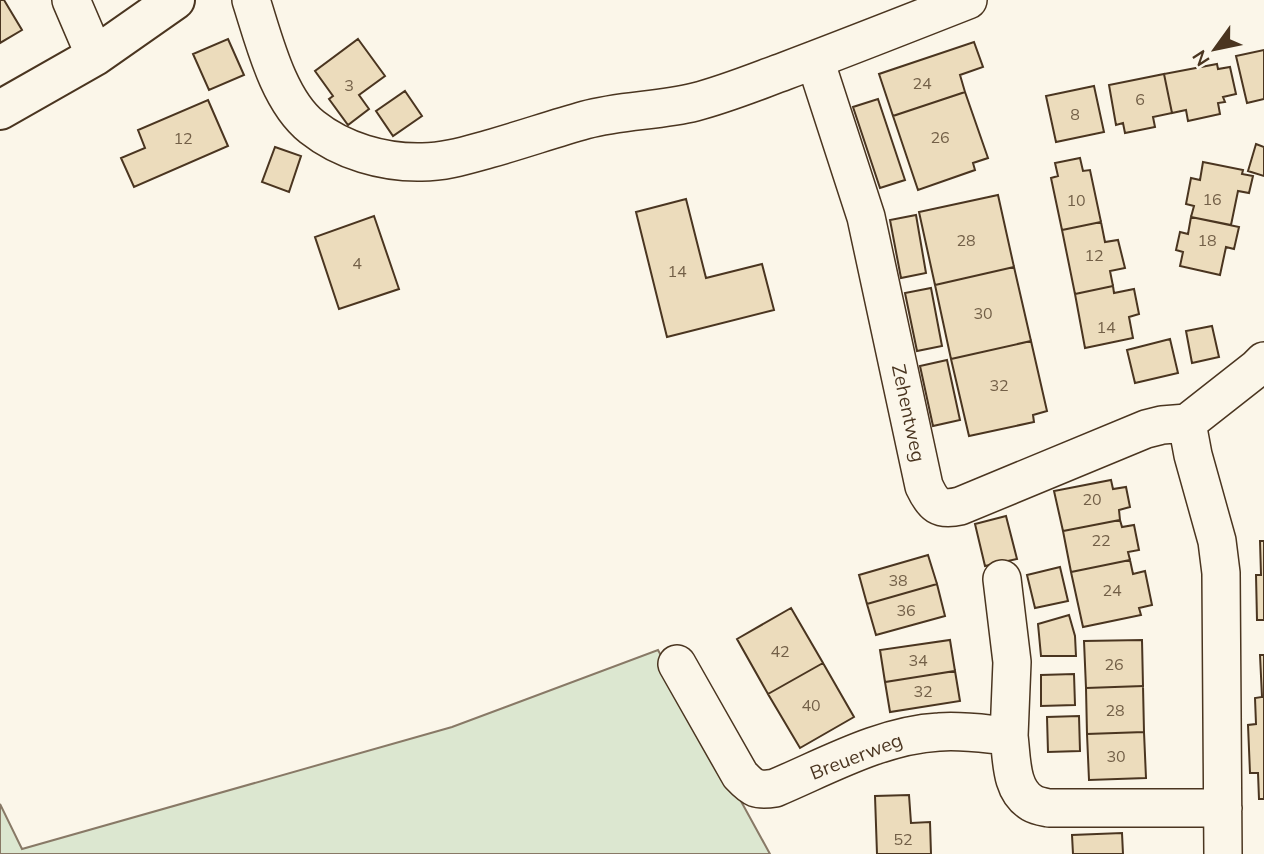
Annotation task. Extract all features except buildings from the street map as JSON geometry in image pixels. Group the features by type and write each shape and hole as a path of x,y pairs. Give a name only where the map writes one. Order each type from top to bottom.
{"main road":[{"path":"0,110 95,56 175,0"}],"street":[{"path":"71,0 95,56"},
{"path":"251,0 280,82 300,116 337,142 357,151 402,162 443,160 590,119 695,102 816,60 968,0"},
{"name":"Zehentweg","path":"816,60 866,217 924,486 930,499 938,506 948,509 960,506 1146,429 1187,423"},
{"path":"1223,854 1221,573 1217,541 1187,423 1264,361"},
{"path":"1002,579 1012,662 1009,736 1014,779 1021,793 1032,803 1049,808 1223,808"},
{"name":"Breuerweg","path":"677,664 740,775 760,791 775,788 881,743 911,735 965,731 1009,736"}],"green space":[{"path":"658,650 770,854 0,854 0,804 22,849 452,727"}]}
